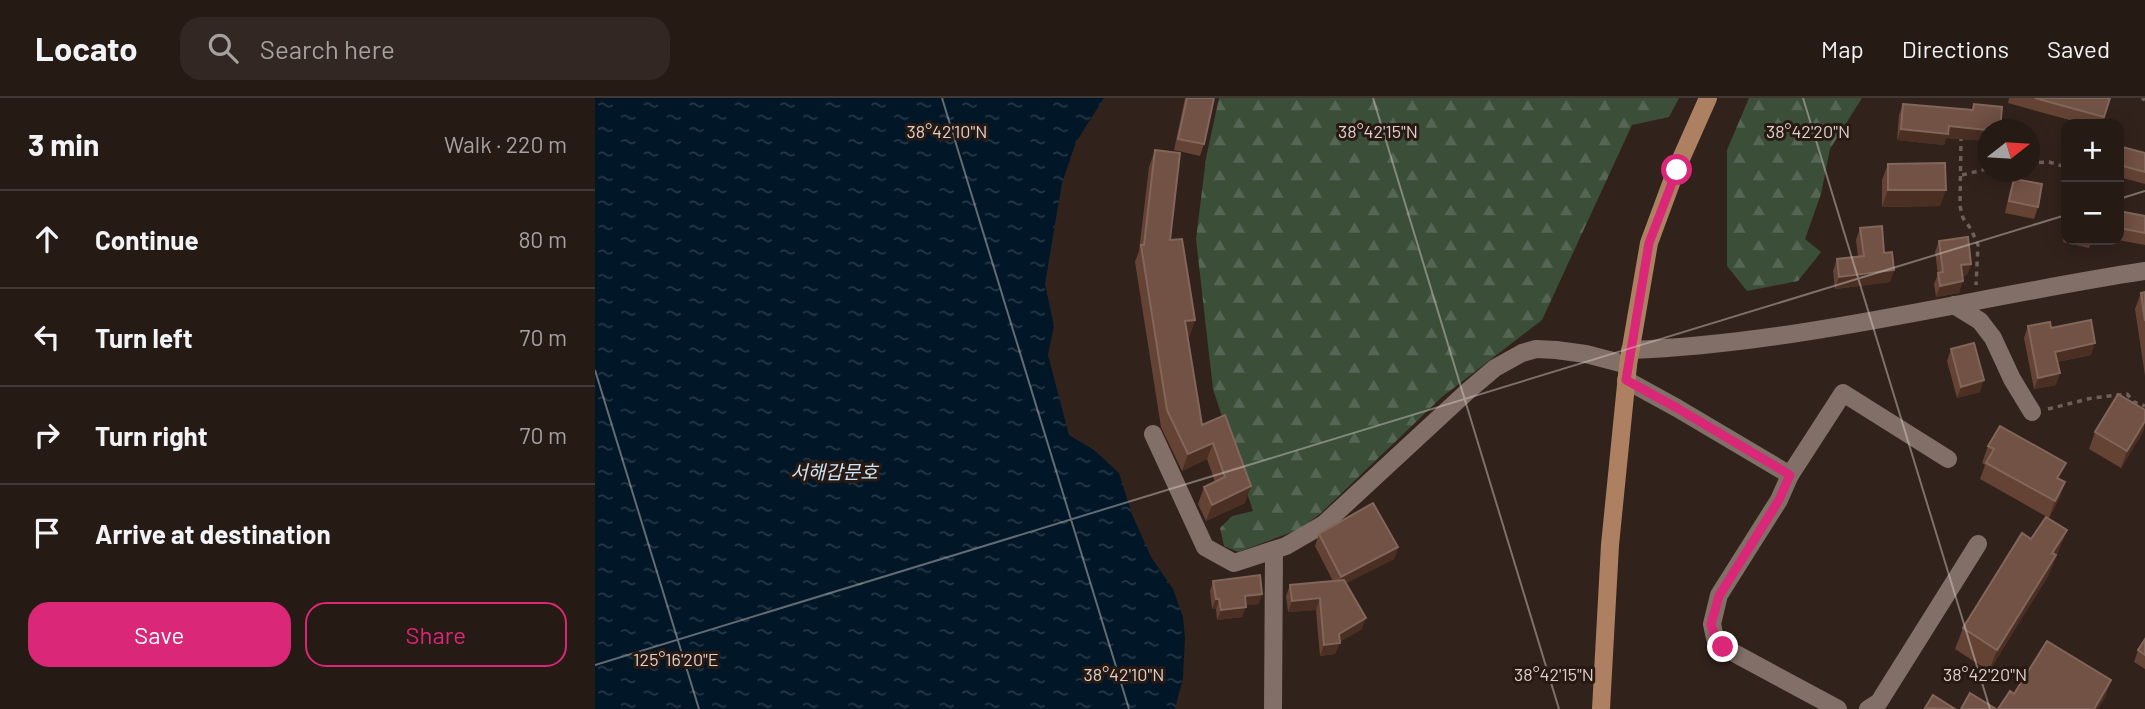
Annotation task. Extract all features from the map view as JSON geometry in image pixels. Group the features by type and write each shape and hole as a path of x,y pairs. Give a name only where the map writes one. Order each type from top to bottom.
{"main road":[{"path":"1601,709 1611,545 1628,365 1649,243 1708,98"}],"street":[{"path":"1628,365 1679,348 1773,338 2145,271"},
{"path":"1954,305 1980,321 1993,338 2012,379 2032,412"},
{"path":"1153,434 1205,547 1234,563 1274,551 1324,524 1495,368 1521,353 1536,349 1586,354 1628,365 1677,408 1790,475"},
{"path":"1838,709 1723,647 1715,638 1711,624 1719,596 1779,500 1790,475 1843,393 1948,459"},
{"path":"1868,709 1879,702 1978,544"},
{"path":"1273,709 1274,551"}],"path":[{"path":"1961,134 1960,206 1962,218 1978,244 1975,301"},
{"path":"2040,162 2061,166"},
{"path":"1962,175 1977,171"},
{"path":"2032,412 2092,398 2127,394 2134,402 2145,406"}],"green space":[{"path":"1219,98 1679,98 1669,117 1632,125 1542,320 1442,397 1321,513 1300,529 1238,552 1224,546 1220,528 1232,516 1253,511 1213,389 1196,239 1206,158"},
{"path":"1749,98 1862,98 1830,149 1821,194 1805,239 1821,252 1798,281 1747,291 1727,266 1727,150"}],"water":[{"name":"서해갑문호","path":"595,98 1104,98 1076,142 1062,183 1045,284 1054,326 1048,355 1069,435 1094,450 1119,473 1132,514 1151,557 1173,589 1183,617 1185,638 1183,678 1175,709 595,709"}],"building":[{"path":"1187,98 1214,98 1204,144 1178,139"},
{"path":"2035,98 2110,98 2104,117"},
{"path":"1903,104 1973,110 1974,104 2002,107 2001,119 1977,119 1977,129 1949,126 1948,134 1901,129"},
{"path":"2124,147 2145,153 2145,172 2124,166"},
{"path":"1155,150 1180,153 1170,240 1182,239 1195,320 1185,321 1202,425 1225,415 1251,486 1212,505 1204,487 1225,477 1213,443 1188,454 1167,410 1141,245 1144,245"},
{"path":"1945,163 1946,190 1888,190 1888,164"},
{"path":"2013,182 2042,184 2038,207 2009,201"},
{"path":"2124,212 2145,216 2145,233 2124,229"},
{"path":"1882,226 1884,253 1892,252 1894,270 1839,277 1837,259 1864,256 1860,228"},
{"path":"1968,237 1971,264 1961,265 1963,281 1940,286 1938,273 1943,272 1939,241"},
{"path":"2145,292 2145,321 2141,293"},
{"path":"2091,320 2095,343 2055,352 2060,373 2038,378 2028,326 2050,322 2051,328"},
{"path":"1974,343 1984,380 1961,387 1951,349"},
{"path":"2118,394 2145,410 2145,421 2127,451 2095,432"},
{"path":"2000,426 2066,463 2057,478 2065,482 2055,501 1986,463 1994,449 1988,446"},
{"path":"1373,503 1398,547 1341,577 1319,534"},
{"path":"2046,517 2067,530 2052,553 2056,555 1997,650 1963,628 2022,533 2031,539"},
{"path":"1260,575 1262,594 1245,596 1246,607 1221,610 1213,581"},
{"path":"1344,580 1366,618 1339,634 1340,643 1324,645 1320,598 1292,601 1290,585"},
{"path":"2145,639 2145,655 2138,650"},
{"path":"2047,641 2111,680 2094,709 1998,709 2010,691 2014,694"},
{"path":"1970,693 1996,709 1961,709"},
{"path":"1933,695 1955,709 1925,708"}],"route":[{"path":"1677,170 1649,243 1626,380 1790,475 1779,500 1719,596 1711,624 1715,638 1723,647"}]}
